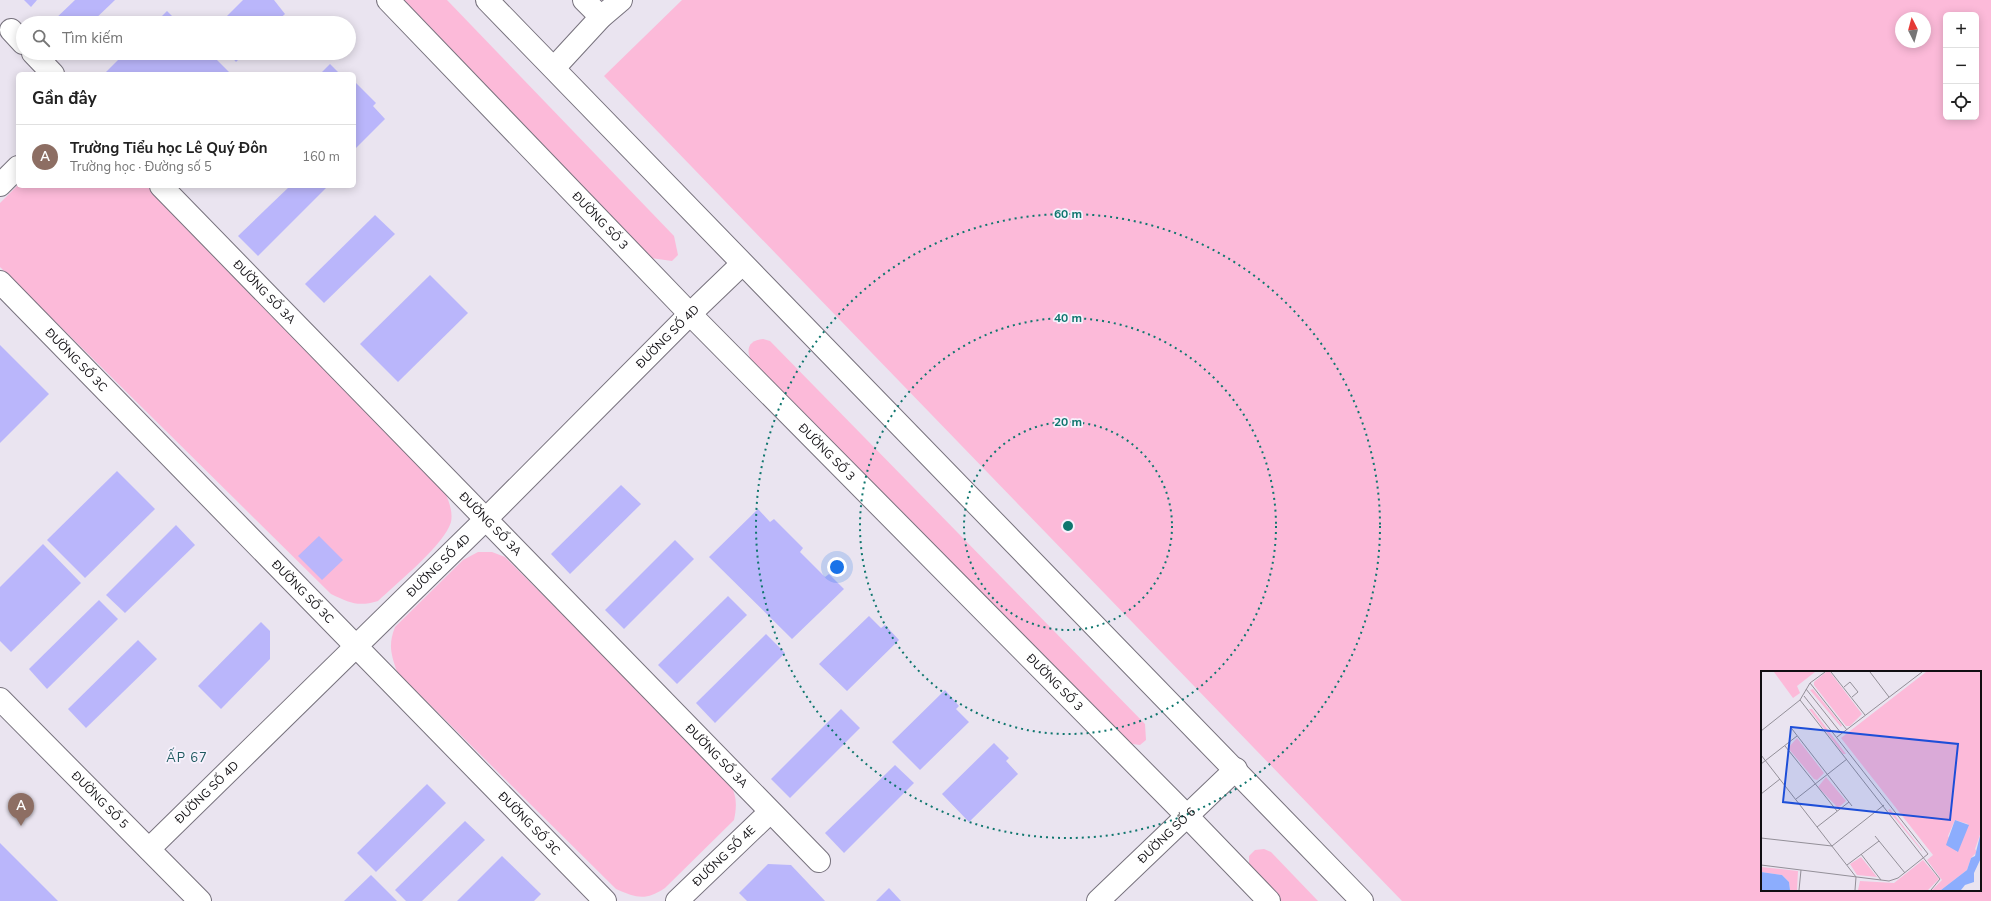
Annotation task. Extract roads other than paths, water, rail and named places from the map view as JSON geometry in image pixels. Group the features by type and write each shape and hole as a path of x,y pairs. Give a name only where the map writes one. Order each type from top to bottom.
{"street":[{"name":"ĐƯỜNG SỐ 3","path":"388,0 690,314 1187,816 1269,901"},
{"path":"487,0 742,264 1236,769 1362,901"},
{"path":"584,0 601,17"},
{"path":"554,68 601,17 622,0"},
{"path":"39,60 51,72"},
{"path":"0,185 16,169"},
{"name":"ĐƯỜNG SỐ 3A","path":"163,188 770,812 820,861"},
{"name":"ĐƯỜNG SỐ 4D","path":"149,849 485,520 690,314 742,264"},
{"name":"ĐƯỜNG SỐ 3C","path":"0,282 606,901"},
{"name":"ĐƯỜNG SỐ 5","path":"0,699 200,901"},
{"name":"ĐƯỜNG SỐ 6","path":"1098,901 1236,769"},
{"name":"ĐƯỜNG SỐ 4E","path":"677,901 770,812"}],"place":[{"name":"Trường Tiểu học Lê Quý Đôn","path":"21,826"}],"district":[{"name":"ẤP 67","path":"187,758"}]}
